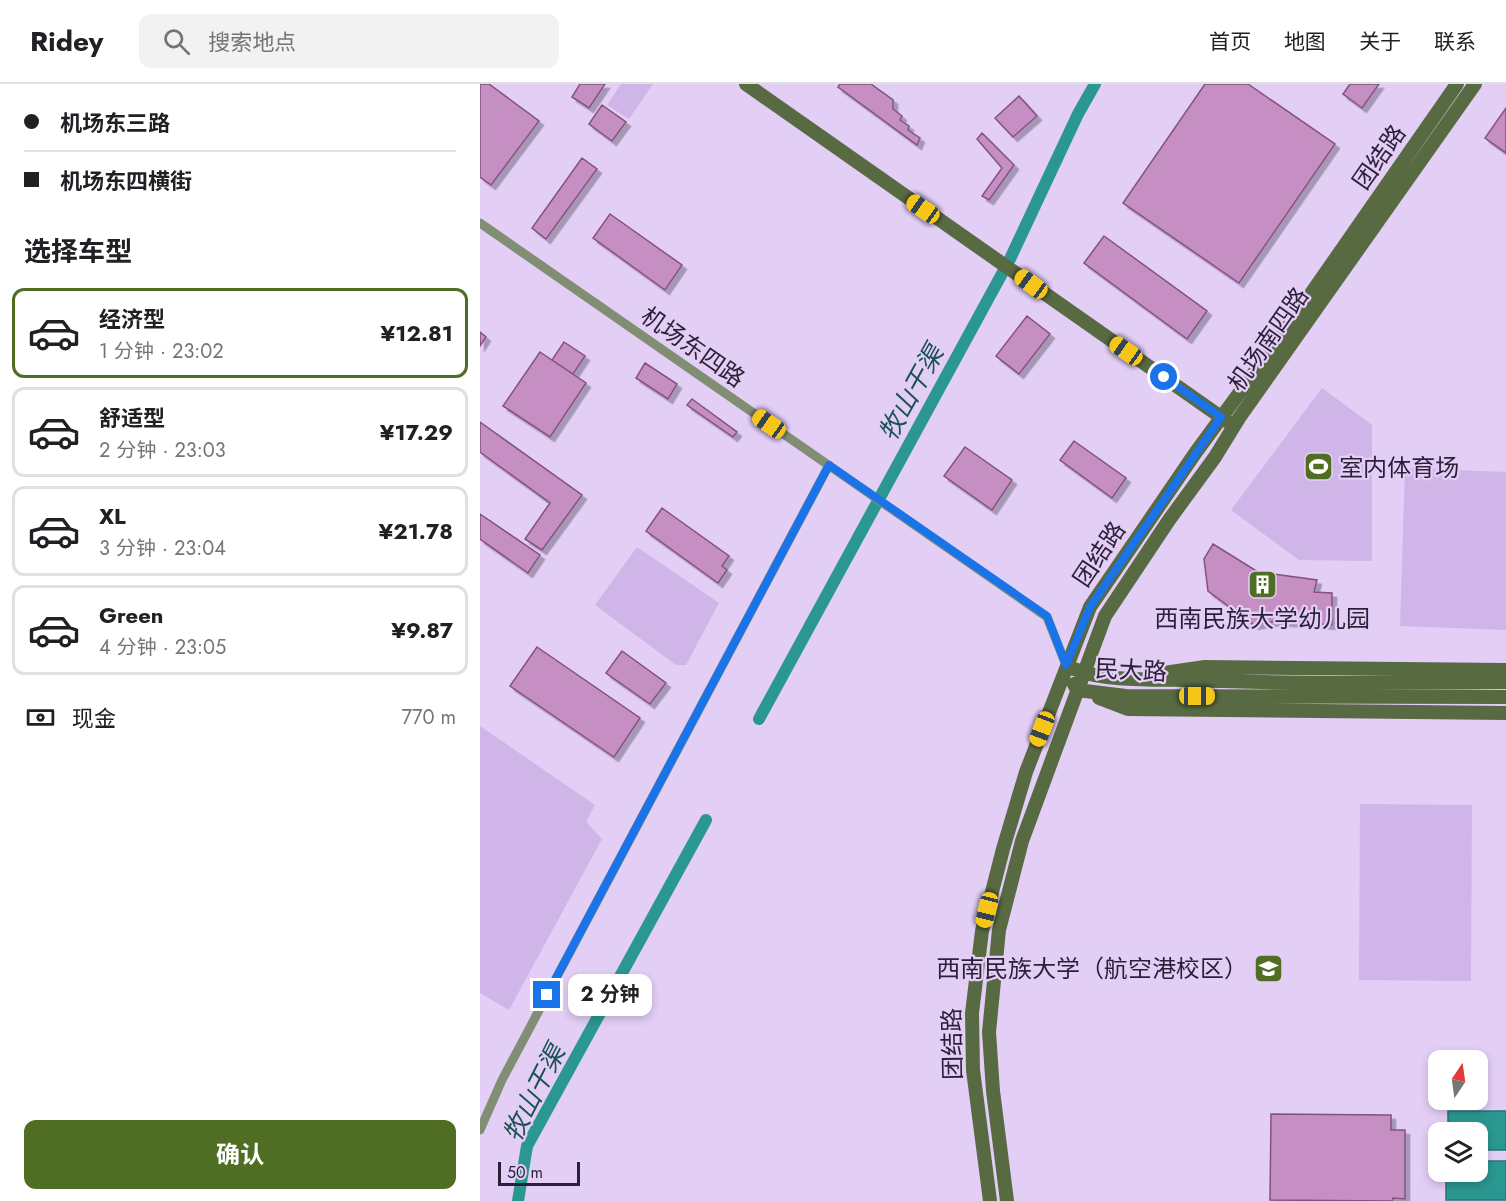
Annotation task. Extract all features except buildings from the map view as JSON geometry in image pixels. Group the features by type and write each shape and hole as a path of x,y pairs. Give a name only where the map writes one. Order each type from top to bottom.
{"main road":[{"path":"746,84 1234,427"},
{"name":"团结路","path":"990,1201 973,1070 972,1013 982,931 1002,849 1026,772 1090,607 1221,417 1285,331 1457,84"},
{"name":"机场南四路","path":"1077,690 1105,616 1169,520 1474,84"},
{"name":"民大路","path":"1066,665 1083,673 1126,678 1287,683 1506,682"},
{"name":"民大路","path":"1066,665 1077,690 1126,696 1506,697"},
{"path":"1126,678 1205,667 1506,670"},
{"path":"1077,690 1128,709 1506,713"},
{"name":"团结路","path":"1007,1201 993,1091 989,1032 999,930 1022,841 1077,690"}],"street":[{"name":"机场东四路","path":"480,223 1047,616 1066,665"},
{"path":"480,1130 508,1069 829,465"}],"shaded area":[{"path":"621,84 653,84 629,119 607,105"},
{"name":"室内体育场","path":"1322,388 1372,425 1372,561 1299,560 1231,510"},
{"path":"1405,468 1506,472 1506,630 1400,626"},
{"path":"637,547 719,603 686,665 676,665 595,605"},
{"path":"480,726 595,805 586,822 602,839 509,1010 480,993"},
{"path":"1360,804 1472,805 1471,981 1359,980"},
{"path":"1448,1111 1506,1111 1506,1150 1488,1150 1488,1122 1448,1122"},
{"path":"1488,1161 1506,1161 1506,1200 1446,1200 1446,1182 1488,1182"}],"waterway":[{"name":"牧山干渠","path":"759,719 1010,259 1078,114 1095,84"},
{"name":"牧山干渠","path":"518,1201 527,1146 706,820"}],"place":[{"name":"室内体育场","path":"1318,467"},
{"name":"西南民族大学幼儿园","path":"1262,585"},
{"name":"西南民族大学（航空港校区）","path":"1269,968"}],"route":[{"path":"547,995 829,465 1047,616 1066,665 1090,607 1221,417 1164,377"}]}
